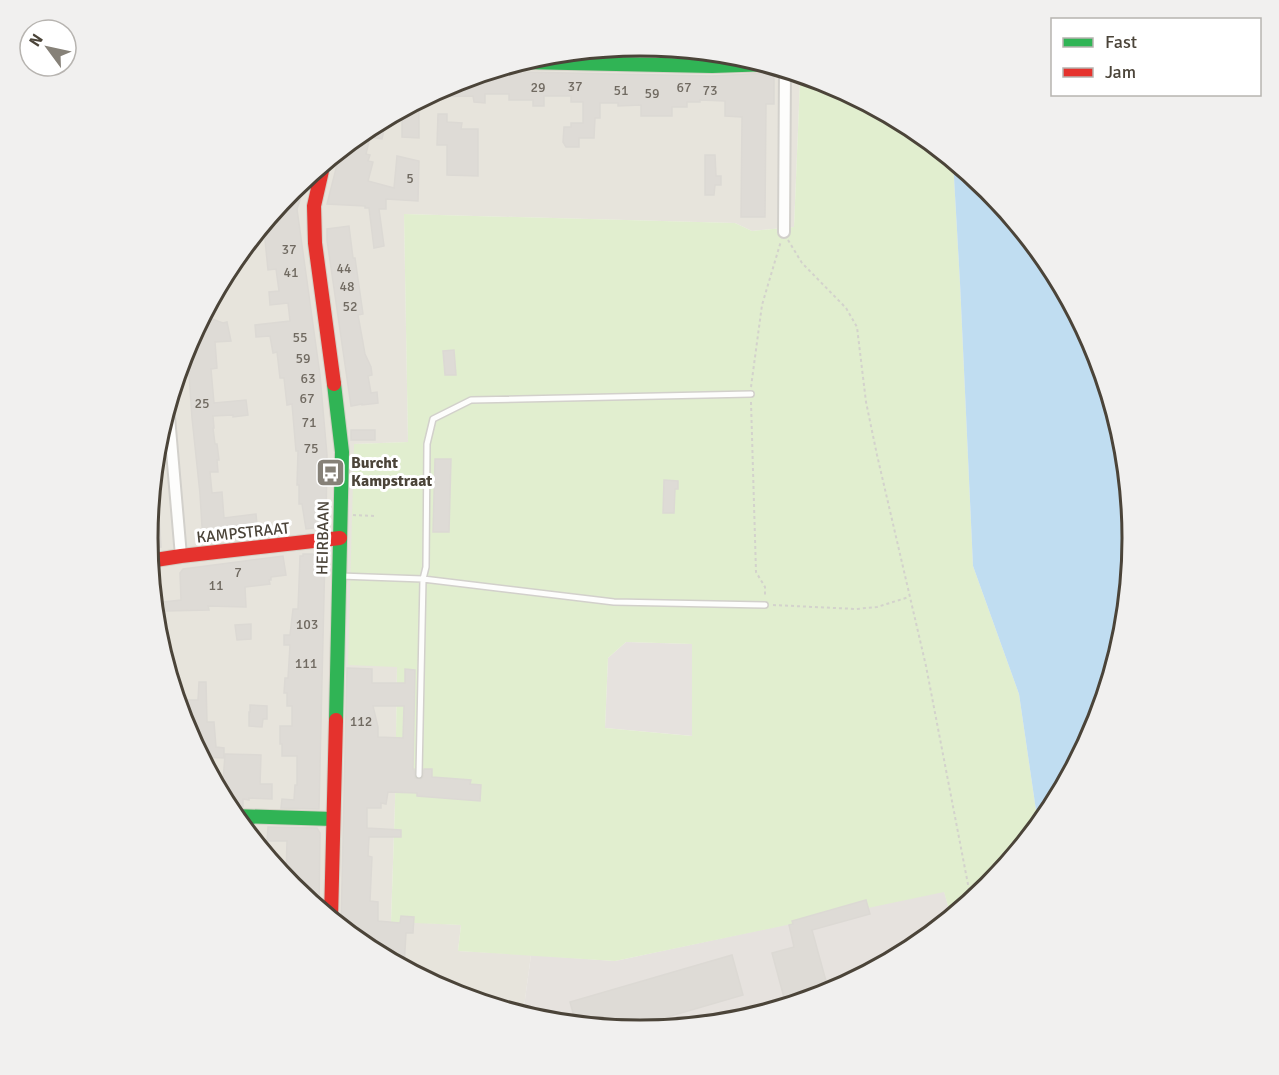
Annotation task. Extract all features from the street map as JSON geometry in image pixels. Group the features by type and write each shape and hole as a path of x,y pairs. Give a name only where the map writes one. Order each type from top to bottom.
{"street":[{"path":"559,63 735,65"},
{"path":"784,232 785,78"},
{"name":"HEIRBAAN","path":"321,176 313,222 341,440 331,908"},
{"path":"170,430 181,556"},
{"name":"KAMPSTRAAT","path":"159,559 340,538"},
{"path":"247,816 333,819"}],"lane":[{"path":"419,775 423,579 426,567 427,444 433,418 471,400 751,394"},
{"path":"339,576 423,579 614,602 765,605"}],"path":[{"path":"784,232 762,305 751,394 756,572 765,587 765,605 856,609 878,607 910,597"},
{"path":"784,232 802,263 846,308 857,327 866,402 876,455 926,666 969,889"},
{"path":"347,515 374,516"}],"shaded area":[{"path":"608,57 671,57 734,65 764,72 800,83 794,227 752,231 735,223 404,214 408,442 354,444 397,666 391,921 461,925 458,951 531,955 524,1005 485,994 426,970 372,938 322,900 277,855 239,805 207,751 194,722 174,662 167,632 159,569 159,506 167,443 174,413 194,353 207,324 222,296 257,244 277,220 322,175 346,155 399,120 426,105 485,81 545,65 577,60"},
{"path":"626,642 692,644 693,736 605,728 608,658"},
{"path":"944,891 949,907 907,938 853,970 794,994 734,1010 640,1020 577,1015 524,1005 531,955 615,961"}],"green space":[{"path":"800,83 853,105 880,120 933,155 954,172 973,566 1019,694 1036,811 1002,855 948,907 944,892 615,961 458,951 461,925 391,922 397,667 348,665 354,444 408,442 404,214 735,223 752,231 794,227","holes":["626,642 692,644 692,736 605,728 608,658"]}],"water":[{"path":"954,172 1002,220 1022,244 1057,296 1085,353 1096,383 1112,443 1117,475 1122,538 1117,600 1105,662 1085,722 1072,751 1036,811 1019,694 973,566"}],"building":[{"path":"518,71 712,76 773,75 774,104 766,104 765,217 741,217 742,117 725,116 725,101 687,102 687,107 672,107 672,116 641,116 641,105 618,106 618,103 600,103 600,118 595,118 594,138 579,138 579,147 566,147 563,142 564,127 571,127 571,123 583,123 583,102 571,102 571,96 544,96 544,106 533,106 533,100 509,100 509,94 485,94 485,103 474,102 473,96 445,97"},
{"path":"419,109 419,138 402,137 402,118"},
{"path":"438,114 447,114 447,122 462,123 461,129 478,129 478,176 447,175 447,145 437,145"},
{"path":"384,129 382,139 372,137"},
{"path":"370,139 366,154 370,155 368,161 373,162 368,181 394,188 397,156 419,161 418,201 386,199 386,209 379,209 384,246 374,248 369,208 327,204 338,162"},
{"path":"705,155 715,155 716,176 721,176 721,185 715,185 714,195 705,195"},
{"path":"302,194 297,209 320,375 327,455 326,524 322,527 306,529 302,504 299,504 298,451 296,451 292,404 287,405 284,378 280,378 277,352 273,353 270,336 256,337 255,325 290,321 288,303 270,305 269,292 279,291 276,269 268,270 264,235"},
{"path":"349,226 363,314 358,315 365,354 371,367 372,375 368,376 371,393 377,392 378,403 351,406 327,240 327,229"},
{"path":"212,315 212,319 227,322 231,341 215,342 217,368 211,369 214,403 246,400 248,415 213,416 215,444 217,444 219,460 217,460 218,472 210,472 212,493 222,492 224,518 256,514 257,525 271,523 273,533 203,543 189,368"},
{"path":"454,350 456,375 445,375 443,351"},
{"path":"351,430 375,430 375,440 351,440"},
{"path":"435,459 451,459 449,532 433,532"},
{"path":"664,480 678,481 678,489 675,489 674,513 663,513"},
{"path":"159,512 161,547 158,547"},
{"path":"325,554 319,809 281,808 282,799 294,800 295,785 297,785 297,756 282,756 280,726 292,726 292,706 287,706 287,693 284,693 285,678 288,678 290,645 284,645 284,635 290,635 293,609 298,609 300,556"},
{"path":"283,556 286,575 271,577 270,584 245,587 246,607 208,606 209,610 166,611 164,602 181,600 180,573 183,569"},
{"path":"251,624 251,639 237,640 235,625"},
{"path":"347,668 372,669 372,683 405,683 405,669 415,670 413,769 415,778 423,777 424,769 432,769 432,777 471,780 470,784 481,785 480,801 417,796 417,793 388,792 386,804 381,803 381,808 367,808 367,828 401,830 401,837 369,837 368,856 372,857 370,901 378,902 378,921 400,923 401,916 414,917 413,933 406,933 405,958 393,952 393,949 389,949 341,916","holes":["373,706 404,706 403,738 378,737"]},
{"path":"199,682 206,682 207,722 214,722 216,747 224,748 224,758 211,757 194,722 186,700 198,700"},
{"path":"250,705 267,706 267,719 263,719 262,727 249,726"},
{"path":"225,754 261,755 260,784 272,784 272,799 243,799 243,807 240,807 223,780"},
{"path":"268,827 317,828 320,833 319,897 286,865 287,841 267,841"},
{"path":"866,900 870,914 812,930 826,982 784,997 772,953 794,947 789,925 793,924 792,921"},
{"path":"732,955 743,995 662,1019 640,1020 573,1014 570,1002"}],"traffic: fast":[{"path":"559,63 735,65"},
{"path":"334,384 342,452 336,720"},
{"path":"247,816 333,819"}],"traffic: jam":[{"path":"321,176 314,206 315,243 334,384"},
{"path":"159,559 340,538"},
{"path":"331,908 336,720"}],"place":[{"name":"Burcht Kampstraat","path":"330,472"}]}
